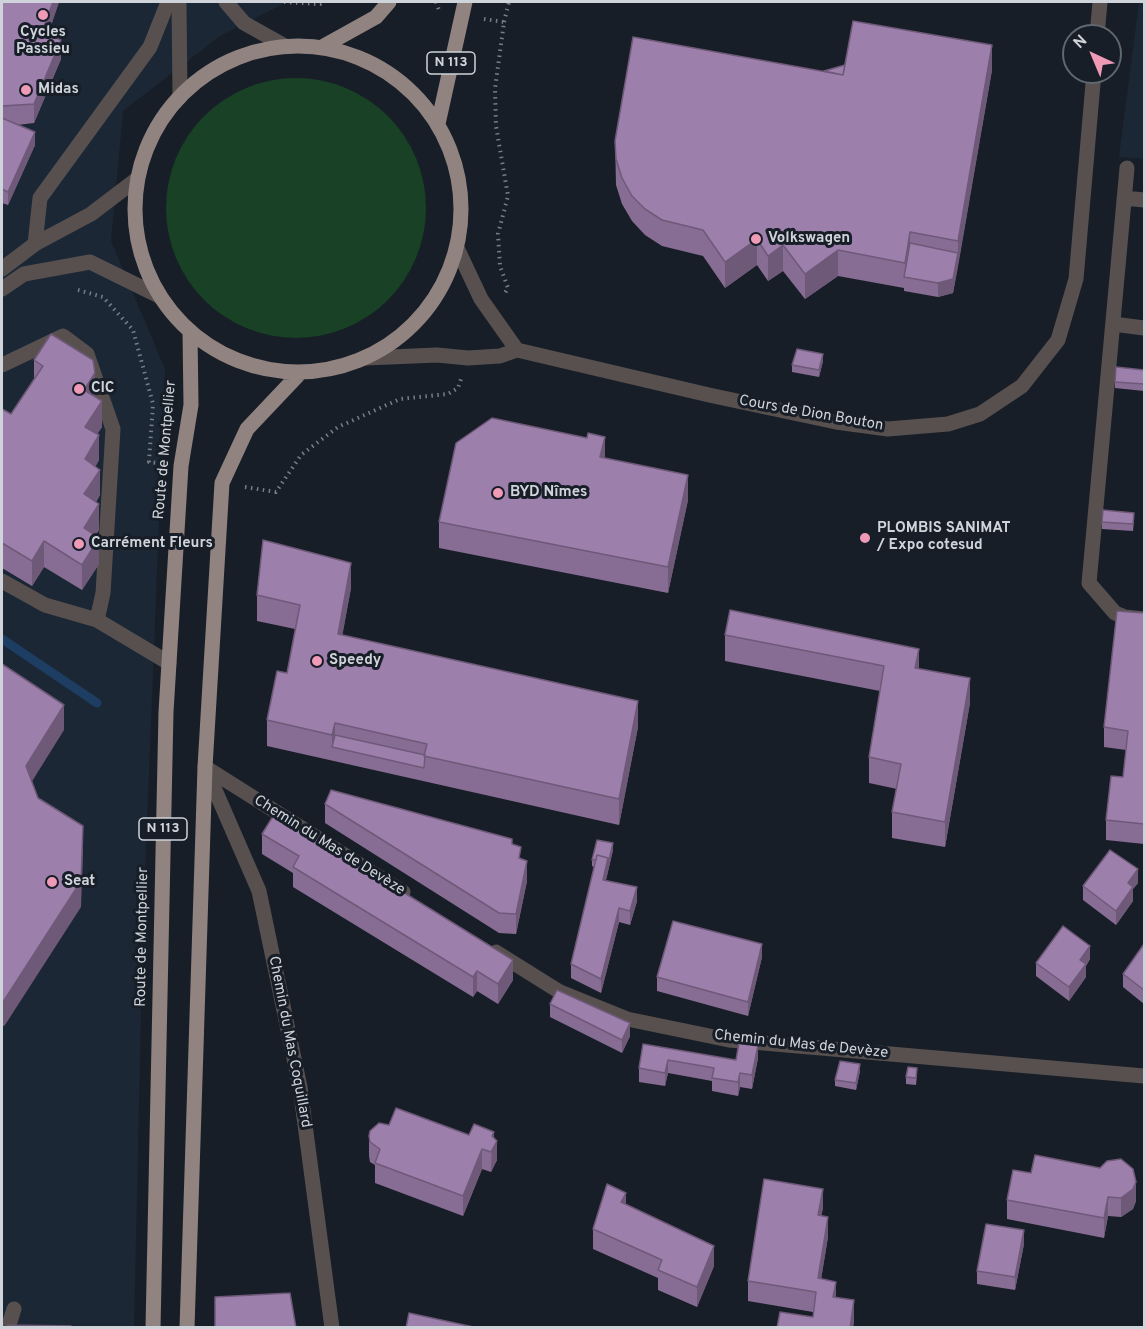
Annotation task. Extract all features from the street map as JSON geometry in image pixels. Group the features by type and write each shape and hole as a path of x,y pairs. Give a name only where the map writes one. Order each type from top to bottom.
{"main road":[{"path":"322,47 376,18 389,2"},
{"name":"N 113","path":"438,124 465,2"},
{"path":"285,46 322,47 367,61 407,87 438,124 457,170 461,221 457,248 441,288 412,327 366,358 334,369 300,373 248,365 218,352 190,332 159,296 139,248 135,205 137,179 144,154 159,124 180,97 202,77 229,62 256,51 285,46"},
{"name":"Route de Montpellier","path":"153,1328 169,663 182,466 191,405 190,332"},
{"name":"N 113","path":"187,1328 205,767 222,483 247,429 300,373"}],"street":[{"path":"35,244 40,198 150,47 168,2"},
{"path":"179,2 180,97"},
{"path":"226,2 244,23 285,46"},
{"path":"1098,24 1100,2"},
{"name":"Cours de Dion Bouton","path":"366,358 437,355 468,358 500,356 517,350 836,422 888,429 948,424 980,414 1022,386 1058,340 1076,279 1093,84"},
{"path":"1127,168 1089,583 1115,613 1125,617 1144,619"},
{"path":"2,269 35,244 91,214 137,179"},
{"path":"1124,198 1144,200"},
{"path":"457,248 482,299 517,350"},
{"path":"2,289 24,274 90,262 159,296"},
{"path":"1113,324 1144,328"},
{"path":"2,366 63,336 87,354 112,429 102,593 97,620"},
{"path":"2,581 45,605 97,620 169,663"},
{"name":"Chemin du Mas de Devèze","path":"205,767 412,898"},
{"name":"Chemin du Mas Coquillard","path":"205,767 259,891 300,1087 332,1328"},
{"name":"Chemin du Mas de Devèze","path":"481,942 560,992 627,1019 729,1040 1144,1076"},
{"path":"8,1328 14,1309"}],"path":[{"path":"284,2 320,4 325,2"},
{"path":"503,296 508,288 500,266 498,234 508,196 496,126 495,89 509,2"},
{"path":"483,19 504,22"},
{"path":"81,280 76,289 103,297 133,330 153,404 149,462 165,464"},
{"path":"242,486 276,492 301,455 338,427 400,399 448,394 458,388 463,372"}],"shaded area":[{"path":"2,2 287,2 220,36 123,111 111,241 165,369 143,924 134,1327 2,1328"},
{"path":"1139,2 1144,2 1144,159 1119,157"}],"green space":[{"path":"283,78 309,78 334,83 357,93 379,107 397,125 411,147 421,170 426,208 421,246 411,269 397,291 379,309 357,323 334,333 309,338 283,338 258,333 235,323 213,309 195,291 181,269 171,246 166,221 166,195 171,170 181,147 195,125 213,107 235,93 258,83"}],"building":[{"path":"2,2 53,2 42,32 61,40 34,104 2,106"},
{"path":"853,21 992,45 958,241 910,232 905,263 838,250 805,274 783,245 768,256 757,239 725,262 703,230 662,220 645,209 632,196 622,178 616,159 615,141 633,37 843,75"},
{"path":"845,65 843,75 824,71"},
{"path":"2,118 35,132 8,192 2,189"},
{"path":"910,243 958,253 953,279 938,283 904,277"},
{"path":"51,334 93,360 95,373 84,390 102,401 85,427 99,435 85,459 100,470 84,494 99,504 84,528 99,538 82,565 44,541 32,561 2,543 2,409 11,414 43,366 34,360"},
{"path":"797,349 823,354 819,370 792,365"},
{"path":"1116,367 1144,370 1144,384 1115,382"},
{"path":"492,418 587,438 588,433 605,437 600,457 688,475 668,567 439,522 456,443"},
{"path":"1103,510 1134,513 1133,524 1102,522"},
{"path":"263,540 351,563 338,634 638,701 619,799 424,756 427,744 335,723 332,735 267,720 277,671 287,673 300,605 257,595"},
{"path":"730,610 919,649 915,668 970,678 945,822 892,812 901,764 869,757 884,666 725,635"},
{"path":"1117,611 1144,613 1144,824 1106,820 1111,776 1123,777 1128,731 1104,727"},
{"path":"2,664 64,705 26,766 38,798 83,826 81,881 2,1002"},
{"path":"335,735 425,755 424,768 332,747"},
{"path":"331,790 512,839 512,844 521,847 519,858 527,861 516,914 499,913 325,804"},
{"path":"275,813 513,960 498,984 477,971 473,977 293,867 299,856 262,834"},
{"path":"597,840 613,843 608,864 608,858 597,855 596,860 592,860"},
{"path":"1110,850 1138,869 1128,883 1133,887 1116,911 1083,886"},
{"path":"597,855 608,858 603,880 637,887 630,911 619,908 601,979 571,964"},
{"path":"673,921 762,944 748,1002 657,977"},
{"path":"1063,926 1090,946 1080,960 1086,964 1069,987 1036,963"},
{"path":"1144,944 1144,990 1123,974"},
{"path":"557,990 630,1023 622,1040 550,1004"},
{"path":"739,1043 758,1045 752,1075 740,1073 738,1082 712,1078 714,1068 668,1060 665,1073 639,1068 643,1044 736,1060"},
{"path":"840,1061 860,1064 856,1083 835,1080"},
{"path":"908,1067 917,1068 916,1078 906,1077"},
{"path":"396,1108 469,1135 474,1124 494,1132 492,1136 497,1141 491,1152 482,1149 463,1196 375,1163 380,1149 370,1142 370,1131 379,1123 389,1125"},
{"path":"1035,1155 1100,1168 1107,1161 1121,1159 1133,1169 1136,1182 1133,1189 1121,1198 1108,1197 1104,1218 1007,1200 1013,1170 1031,1173"},
{"path":"764,1179 823,1189 818,1215 828,1217 818,1278 836,1282 833,1297 854,1300 850,1328 777,1328 780,1312 813,1317 816,1292 748,1281"},
{"path":"607,1184 626,1193 621,1202 714,1246 697,1287 658,1270 662,1260 593,1229"},
{"path":"986,1224 1024,1230 1015,1277 977,1271"},
{"path":"290,1293 296,1328 215,1328 215,1297"},
{"path":"409,1313 478,1328 406,1328"},
{"path":"8,1325 71,1326 70,1328 7,1328"}],"waterway":[{"path":"2,639 97,703"}],"place":[{"name":"Cycles Passieu","path":"43,15"},
{"name":"Midas","path":"26,90"},
{"name":"Volkswagen","path":"756,239"},
{"name":"CIC","path":"79,389"},
{"name":"BYD Nîmes","path":"498,493"},
{"name":"PLOMBIS SANIMAT / Expo cotesud","path":"865,538"},
{"name":"Carrément Fleurs","path":"79,544"},
{"name":"Speedy","path":"317,661"},
{"name":"Seat","path":"52,882"}]}
